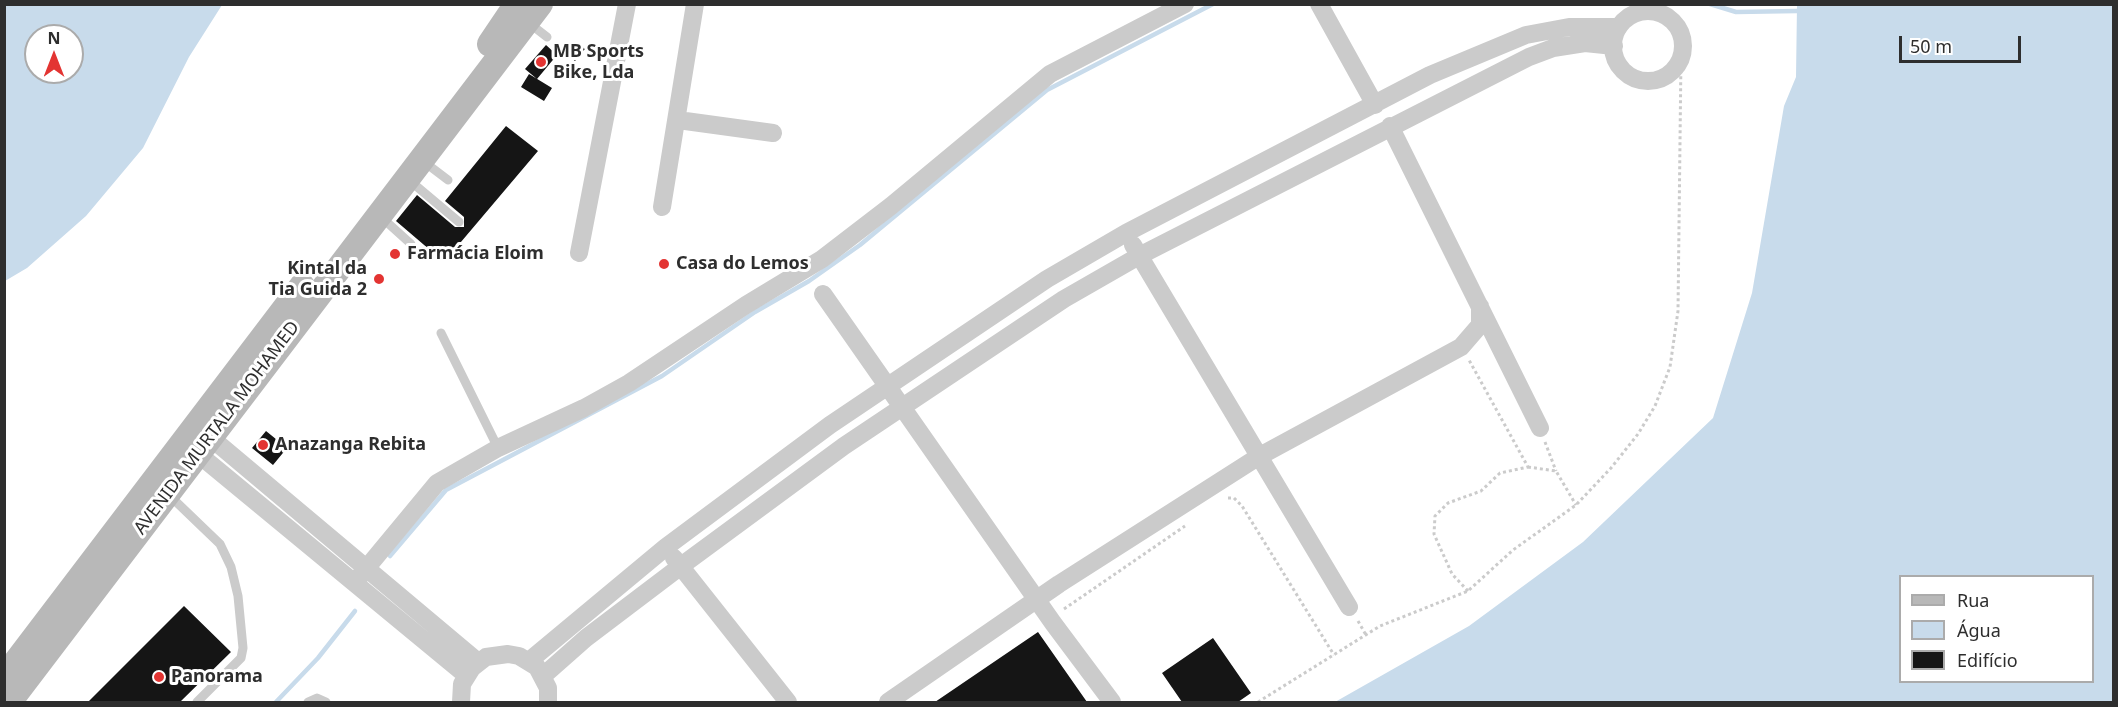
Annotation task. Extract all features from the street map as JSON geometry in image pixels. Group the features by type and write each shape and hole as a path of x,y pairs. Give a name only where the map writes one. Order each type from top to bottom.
{"street":[{"path":"579,253 627,4"},
{"path":"662,207 678,120 694,4"},
{"path":"355,582 437,483 498,448 584,408 629,383 746,305 822,259 891,206 1050,74 1185,4"},
{"path":"1319,4 1375,105"},
{"path":"1646,11 1668,17 1681,34 1681,57 1676,67 1667,75 1645,80 1624,71 1617,62 1614,46 1619,27 1635,14 1646,11"},
{"name":"AVENIDA MURTALA MOHAMED","path":"9,702 378,215 535,14"},
{"name":"AVENIDA MURTALA MOHAMED","path":"4,678 167,461 488,47 535,14"},
{"path":"529,661 666,548 888,384 1047,279 1126,233 1430,75 1526,35 1569,27 1619,27"},
{"path":"543,676 586,638 681,566 903,406 1064,299 1139,256 1529,57 1553,48 1585,43 1614,46"},
{"path":"678,120 773,134"},
{"path":"1390,126 1540,428"},
{"path":"1126,233 1349,607"},
{"path":"823,294 1050,619 1112,702"},
{"path":"888,702 1037,599 1258,457 1461,347 1480,325 1480,306"},
{"path":"204,445 366,568 472,668"},
{"path":"204,445 355,582 472,668"},
{"path":"666,548 788,702"},
{"path":"461,702 472,668 497,654 508,654 529,661 543,676 548,688 548,702"}],"lane":[{"path":"414,169 448,180"},
{"path":"414,169 459,222"},
{"path":"378,215 411,244"},
{"path":"441,333 498,448"},
{"path":"167,493 220,544 231,567 238,596 243,648 241,658 197,702"},
{"path":"308,702 317,698 326,702"}],"path":[{"path":"1461,347 1528,466"},
{"path":"1540,428 1556,471 1576,505"},
{"path":"1468,591 1452,574 1434,534 1435,516 1448,503 1481,491 1500,473 1528,466 1556,471"},
{"path":"1225,498 1234,498 1242,506 1334,655"},
{"path":"1050,619 1186,525"}],"water":[{"path":"5,4 222,5 189,57 143,148 86,216 27,268 5,281"},
{"path":"1797,5 2113,5 2113,702 1335,702 1469,626 1583,542 1713,418 1752,293 1784,106 1796,77"}],"building":[{"path":"575,41 585,49 575,61 565,53"},
{"path":"546,45 557,55 537,79 525,69"},
{"path":"529,74 552,88 544,101 521,87"},
{"path":"506,126 538,151 444,262 396,221 417,195 455,227 464,227 464,217 445,201"},
{"path":"266,431 287,448 273,465 252,448"},
{"name":"Panorama","path":"184,606 231,652 180,702 88,702"},
{"path":"1038,632 1087,702 935,702"},
{"path":"1213,638 1251,693 1238,702 1182,702 1162,673"}],"waterway":[{"path":"390,556 446,490 662,376 755,312 809,281 860,245 1047,90 1213,4"},
{"path":"1710,4 1736,12 1797,11"},
{"path":"276,702 318,658 355,611"}],"place":[{"name":"MB Sports Bike, Lda","path":"541,62"},
{"name":"Farmácia Eloim","path":"395,254"},
{"name":"Casa do Lemos","path":"664,264"},
{"name":"Kintal da Tia Guida 2","path":"379,279"},
{"name":"Anazanga Rebita","path":"263,445"},
{"name":"Panorama","path":"159,677"}]}
